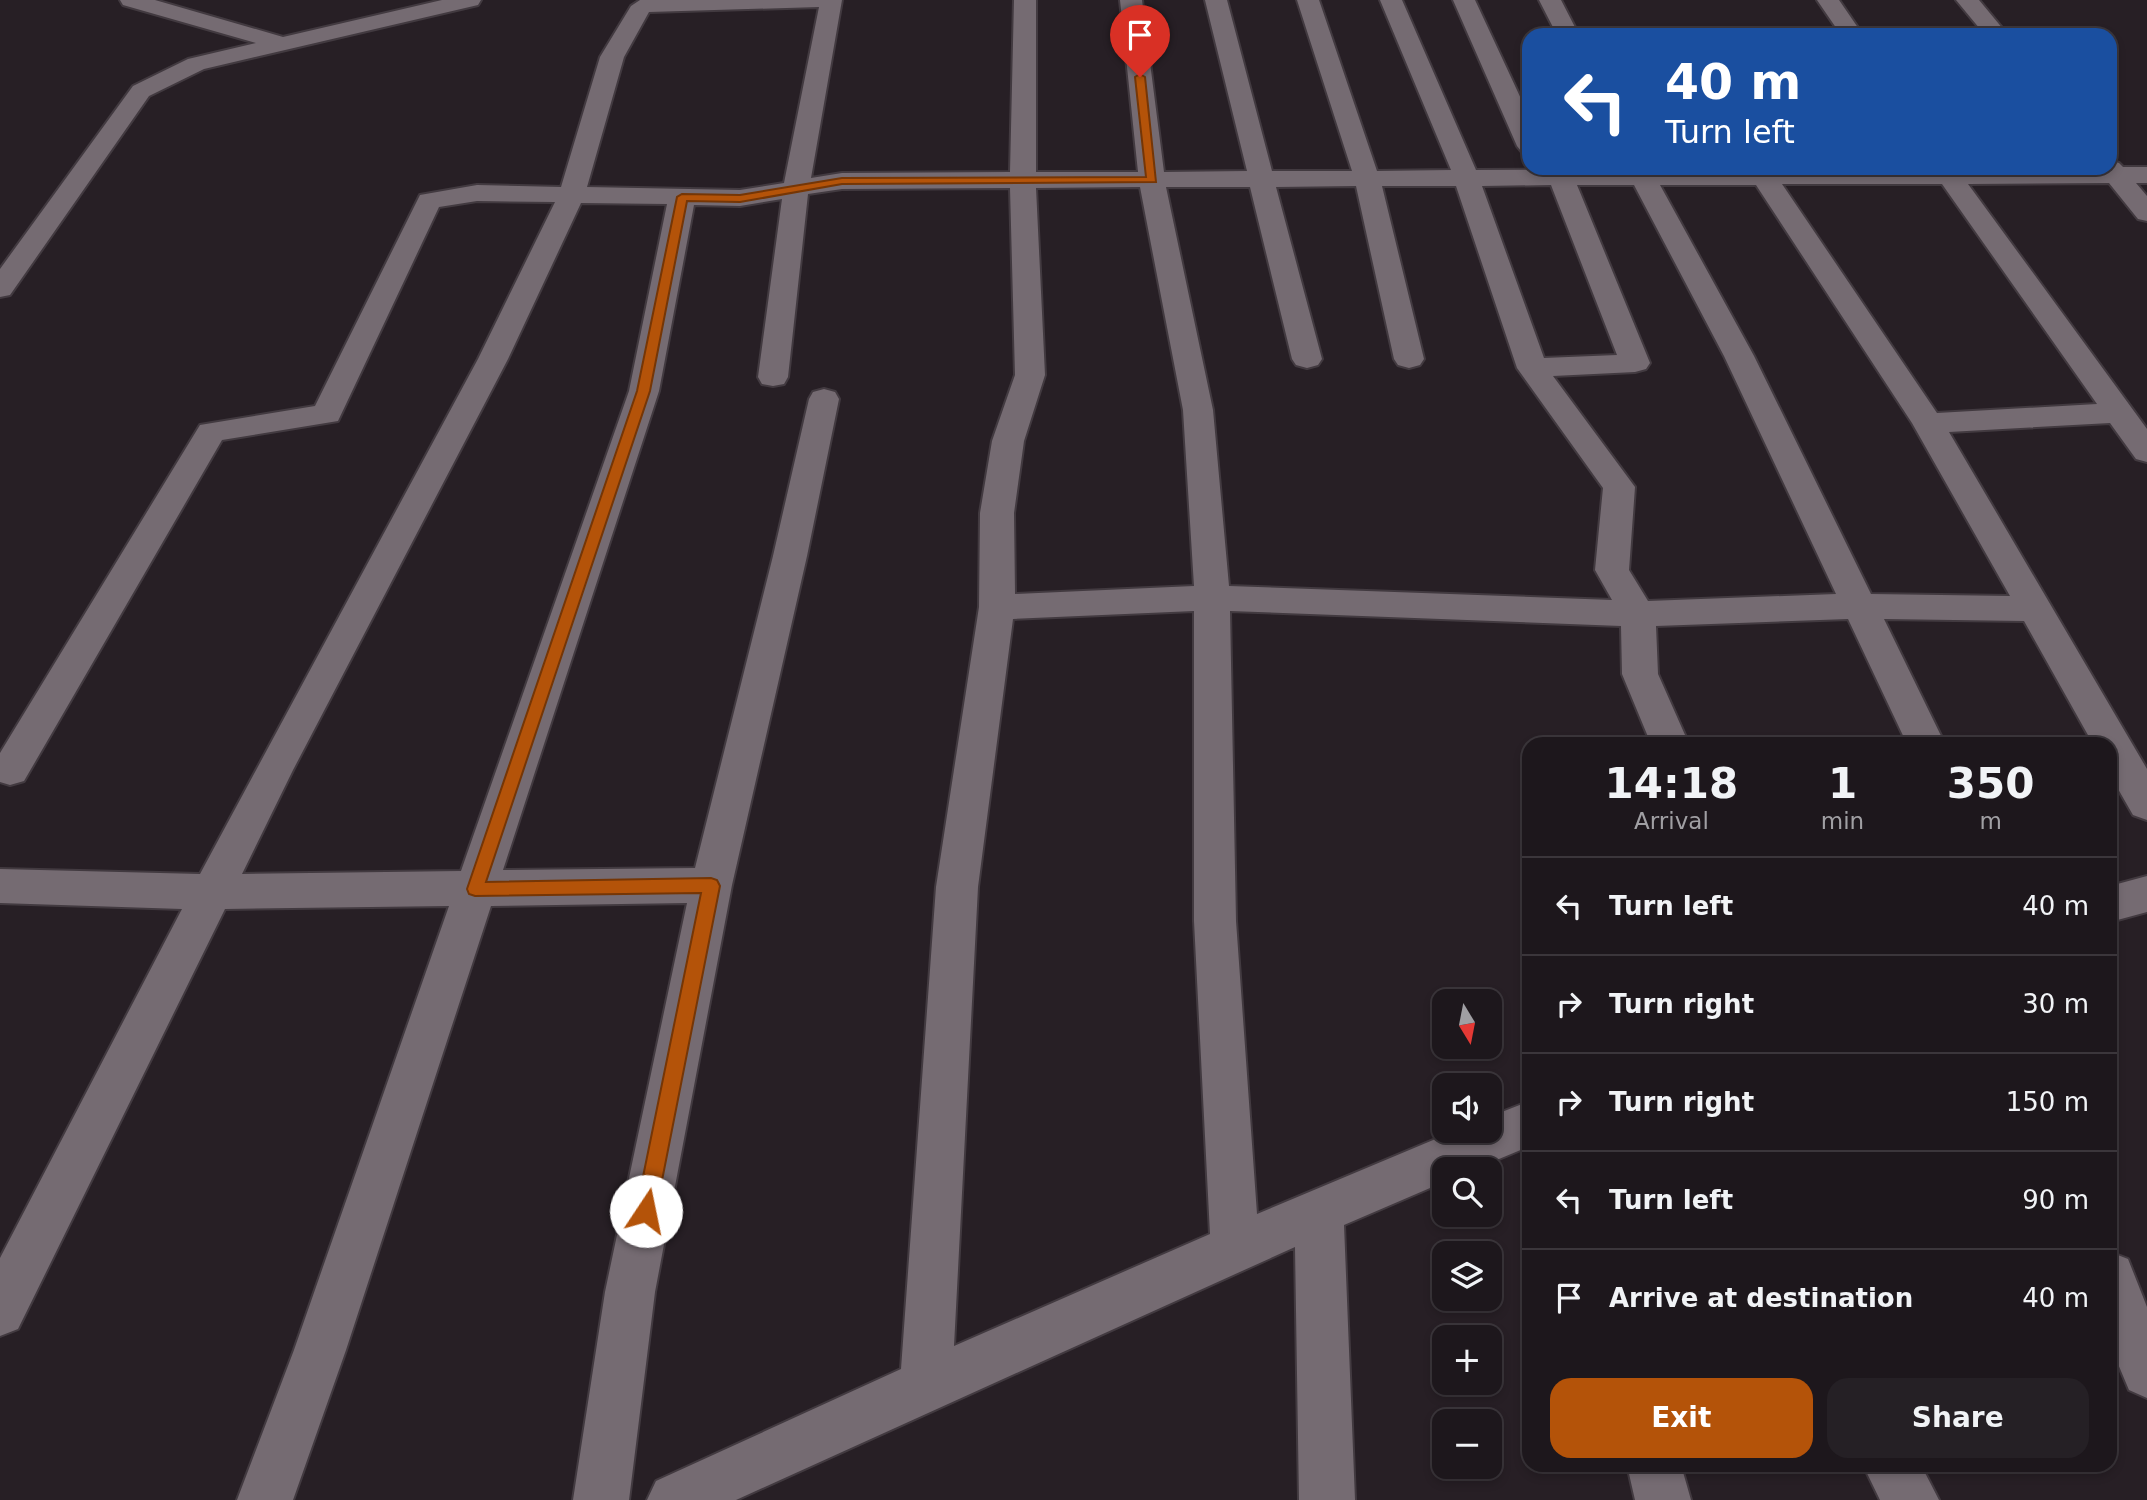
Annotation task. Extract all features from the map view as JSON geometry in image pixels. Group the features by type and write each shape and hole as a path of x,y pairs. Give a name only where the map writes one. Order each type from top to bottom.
{"street":[{"path":"131,0 220,16 283,43"},
{"path":"2,285 141,91 196,64 470,0"},
{"path":"0,1311 212,892 486,371 572,195 612,57 642,6 668,2 831,0 796,189 773,377"},
{"path":"926,1383 957,887 998,607 996,513 1008,441 1030,375 1023,180 1025,0"},
{"path":"1131,0 1152,180 1198,410 1212,598 1215,921 1235,1247"},
{"path":"1216,0 1307,359"},
{"path":"1308,0 1367,179 1409,359"},
{"path":"1391,0 1466,179 1532,368 1619,487 1612,570 1638,614 1640,674 1667,737"},
{"path":"1464,0 1522,128"},
{"path":"1550,0 1564,28"},
{"path":"1828,0 1847,28"},
{"path":"1967,0 1991,28"},
{"path":"2117,171 2147,175"},
{"path":"10,769 211,432 327,414 429,201 477,193 740,198 842,181 1466,179 1548,175 1636,363 1532,368"},
{"path":"1642,175 1739,356 1923,737"},
{"path":"1691,175 1765,178 1874,175"},
{"path":"1948,175 2147,452"},
{"path":"2116,175 2147,212"},
{"path":"1765,178 1928,423 2108,737"},
{"path":"265,1500 320,1350 644,391 682,197"},
{"path":"601,1500 630,1292 711,886 790,556 824,399"},
{"path":"1928,423 2120,413"},
{"path":"998,607 1212,598 1638,614 1860,606 2034,609"},
{"path":"2117,752 2147,804"},
{"path":"0,886 212,892 711,886"},
{"path":"2117,902 2147,894"},
{"path":"675,1500 926,1383 1319,1210 1522,1126"},
{"path":"1319,1210 1327,1500"},
{"path":"2117,1295 2147,1372"},
{"path":"1656,1472 1663,1500"},
{"path":"1894,1472 1912,1500"}],"route":[{"path":"646,1211 711,886 475,889 644,391 682,197 740,198 842,181 1152,180 1140,77"}]}
